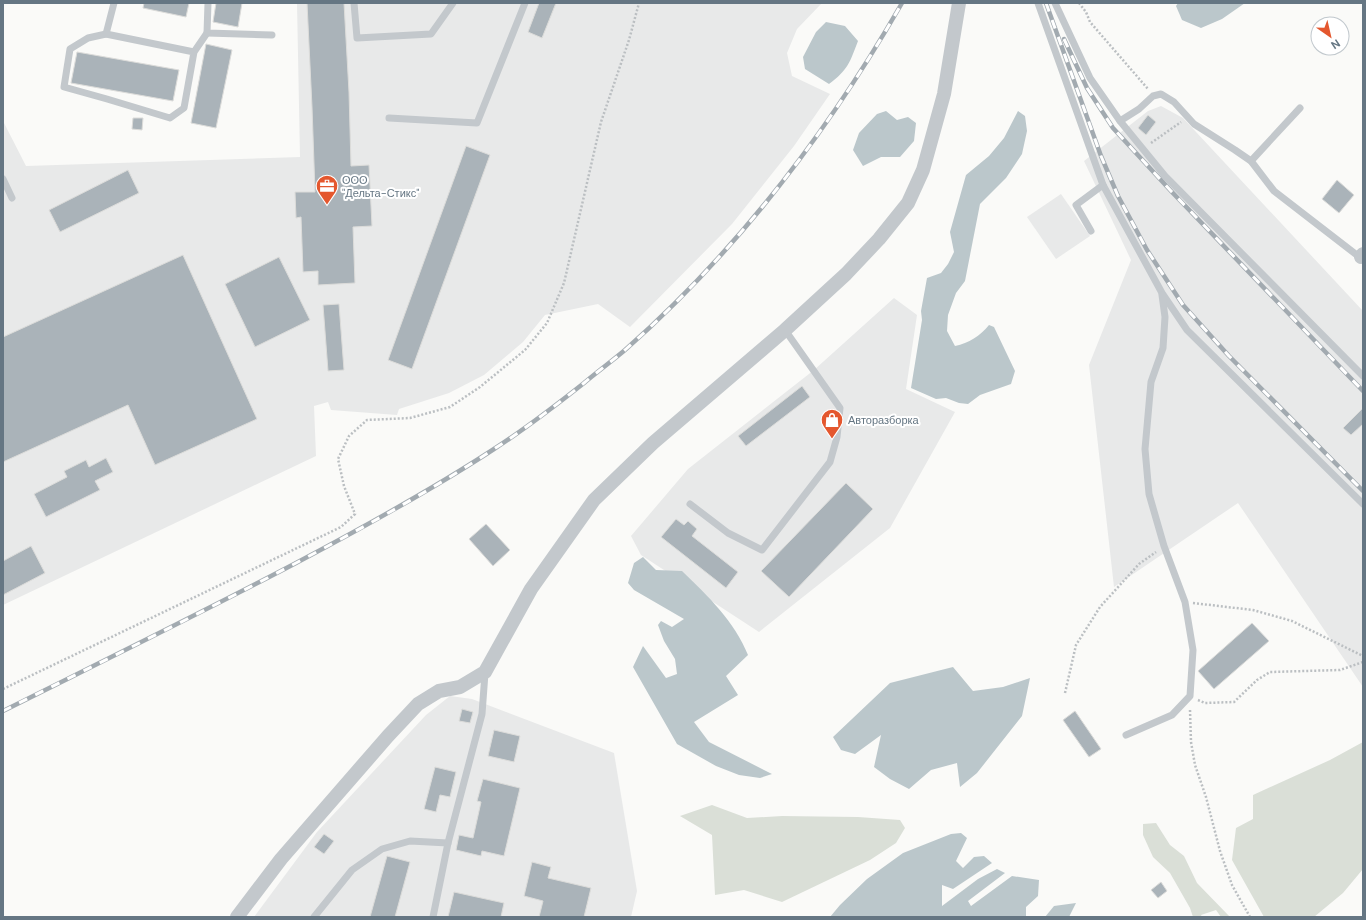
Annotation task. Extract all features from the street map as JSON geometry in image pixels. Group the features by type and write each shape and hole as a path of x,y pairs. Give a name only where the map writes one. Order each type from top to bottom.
{"street":[{"path":"236,917 281,859 388,736 418,704 439,691 460,687 484,672 531,589 594,500 653,443 785,330 846,274 880,239 908,203 923,170 944,94 959,3"}],"lane":[{"path":"106,34 114,3"},
{"path":"194,52 106,34 88,38 70,49 64,87 170,118 184,108 194,52 206,33 208,3"},
{"path":"354,3 357,38 431,34 453,3"},
{"path":"389,118 477,123 525,3"},
{"path":"1038,3 1104,185 1162,293 1187,330 1363,504"},
{"path":"1055,3 1090,78 1120,121 1165,176 1363,376"},
{"path":"206,33 272,35"},
{"path":"1120,121 1140,109 1153,96 1161,94 1174,102 1194,124 1251,161 1274,191 1362,257"},
{"path":"1251,161 1300,108"},
{"path":"3,179 12,198"},
{"path":"1091,231 1076,205 1104,185"},
{"path":"1126,735 1172,715 1190,696 1193,650 1185,602 1164,546 1149,494 1145,449 1151,382 1163,348 1165,317 1162,293"},
{"path":"690,504 728,533 762,550 830,462 837,437 840,408 785,330"},
{"path":"433,917 448,843 482,714 484,672"},
{"path":"314,917 352,870 382,848 410,841 448,843"}],"path":[{"path":"3,689 341,527 355,514 344,486 338,459 349,436 368,420 410,418 450,406 480,388 525,350 547,322 564,283 601,122 629,40 639,3"},
{"path":"1079,3 1086,12 1090,22 1135,72 1153,96"},
{"path":"1143,149 1188,117"},
{"path":"1065,693 1076,645 1100,607 1139,564 1164,546"},
{"path":"1185,602 1253,610 1292,621 1363,656"},
{"path":"1250,917 1232,885 1220,851 1206,797 1195,765 1191,742 1190,696 1205,703 1234,702 1257,680 1270,672 1340,670 1363,662"}],"shaded area":[{"path":"297,3 822,3 797,29 787,53 792,76 830,94 794,146 732,224 630,327 598,304 545,315 523,342 484,375 449,393 399,409 397,415 331,410 328,402 314,406 316,456 3,605 3,121 26,166 300,157"},
{"path":"1178,3 1245,3 1222,19 1201,28 1182,20 1176,6"},
{"path":"826,22 845,26 858,41 848,65 829,84 805,69 803,57 816,32"},
{"path":"1161,106 1183,118 1363,311 1363,687 1238,503 1114,587 1089,365 1131,260 1084,161 1148,111"},
{"path":"886,111 897,120 908,117 916,123 914,141 900,157 881,157 863,166 853,150 859,133 877,114"},
{"path":"1018,111 1025,116 1027,131 1022,154 1006,178 980,204 965,281 956,293 948,315 947,331 955,346 974,338 989,325 994,327 1015,371 1011,384 980,395 968,404 959,403 946,398 936,399 911,388 927,278 941,273 948,264 954,252 950,232 966,175 989,156 1004,138"},
{"path":"1061,194 1090,236 1056,259 1027,217"},
{"name":"Авторазборка","path":"894,298 917,315 906,389 955,412 890,528 759,632 641,555 631,536 688,469 814,370"},
{"path":"643,557 656,570 682,571 720,610 736,631 748,655 726,676 738,695 694,722 709,742 772,774 760,778 739,775 716,766 677,744 633,667 643,646 666,678 677,674 675,659 664,641 658,625 661,621 672,627 684,619 634,590 628,583 634,563"},
{"path":"953,667 973,691 1003,687 1030,678 1022,716 977,773 960,787 957,763 931,770 909,789 890,779 874,767 881,735 855,754 841,750 833,737 890,683"},
{"path":"450,696 472,699 614,753 637,891 631,917 254,917 317,832 426,715"},
{"path":"1363,742 1363,869 1343,893 1314,917 1264,917 1232,860 1236,828 1253,819 1253,795 1330,760"},
{"path":"712,805 747,818 782,816 858,817 900,820 905,828 896,843 870,860 782,902 744,890 715,895 712,835 680,816"},
{"path":"1156,823 1170,845 1184,856 1197,883 1230,917 1221,917 1216,910 1201,915 1202,917 1193,917 1190,908 1170,873 1153,857 1143,835 1143,824"},
{"path":"961,833 967,838 956,861 963,868 974,857 984,856 992,863 953,889 942,885 942,906 978,879 997,869 1005,873 968,901 971,906 1012,876 1039,880 1038,896 1026,907 1026,917 830,917 840,905 867,879 903,853 951,834"},
{"path":"1076,903 1069,917 1045,917 1054,906"}],"building":[{"path":"144,3 189,3 186,17 143,8"},
{"path":"216,3 242,3 238,27 213,22"},
{"path":"307,3 344,3 351,166 369,165 372,226 353,227 355,283 318,285 318,271 303,272 301,217 296,218 295,192 315,192"},
{"path":"539,3 556,3 542,38 528,32"},
{"path":"206,44 232,50 216,128 191,123"},
{"path":"77,52 179,70 173,101 71,83"},
{"path":"1148,115 1156,122 1146,135 1138,128"},
{"path":"133,118 143,118 142,130 132,129"},
{"path":"466,146 490,155 412,369 388,360"},
{"path":"128,170 139,193 60,232 49,210"},
{"path":"1337,180 1354,195 1339,213 1322,199"},
{"path":"183,255 257,419 155,465 128,405 3,462 3,337"},
{"path":"279,257 310,320 255,347 225,284"},
{"path":"339,304 344,370 328,371 323,305"},
{"path":"802,386 810,397 746,446 738,436"},
{"path":"1363,408 1363,424 1351,435 1343,428"},
{"path":"106,458 113,472 95,481 100,490 46,517 34,494 67,477 64,471 86,460 89,467"},
{"path":"846,483 873,509 789,597 761,571"},
{"path":"676,519 684,525 688,521 697,529 692,536 738,572 726,588 661,537"},
{"path":"486,524 510,550 493,566 469,539"},
{"path":"31,546 45,573 3,595 3,561"},
{"path":"1252,623 1269,641 1214,689 1198,671"},
{"path":"462,709 473,712 470,723 459,721"},
{"path":"1075,711 1101,749 1089,757 1063,720"},
{"path":"494,730 520,736 514,762 488,756"},
{"path":"435,767 456,772 450,797 440,795 436,812 424,809"},
{"path":"483,779 520,788 504,856 482,851 481,856 456,850 459,835 473,838 481,802 477,801"},
{"path":"324,834 334,841 324,854 314,847"},
{"path":"387,856 410,862 395,917 370,917"},
{"path":"532,862 551,867 548,878 591,888 584,917 539,917 543,901 524,896"},
{"path":"1161,882 1167,891 1158,898 1151,890"},
{"path":"454,892 504,903 501,917 448,917"}],"railway":[{"path":"3,711 223,601 372,522 494,449 573,392 625,350 666,312 742,231 778,188 843,98 902,3"},
{"path":"1046,3 1101,156 1118,196 1147,250 1183,305 1229,356 1363,491"},
{"path":"1064,39 1087,88 1113,128 1171,191 1363,391"}],"place":[{"name":"ООО \"Дельта-Стикс\"","path":"327,206"},
{"name":"Авторазборка","path":"832,440"}]}
